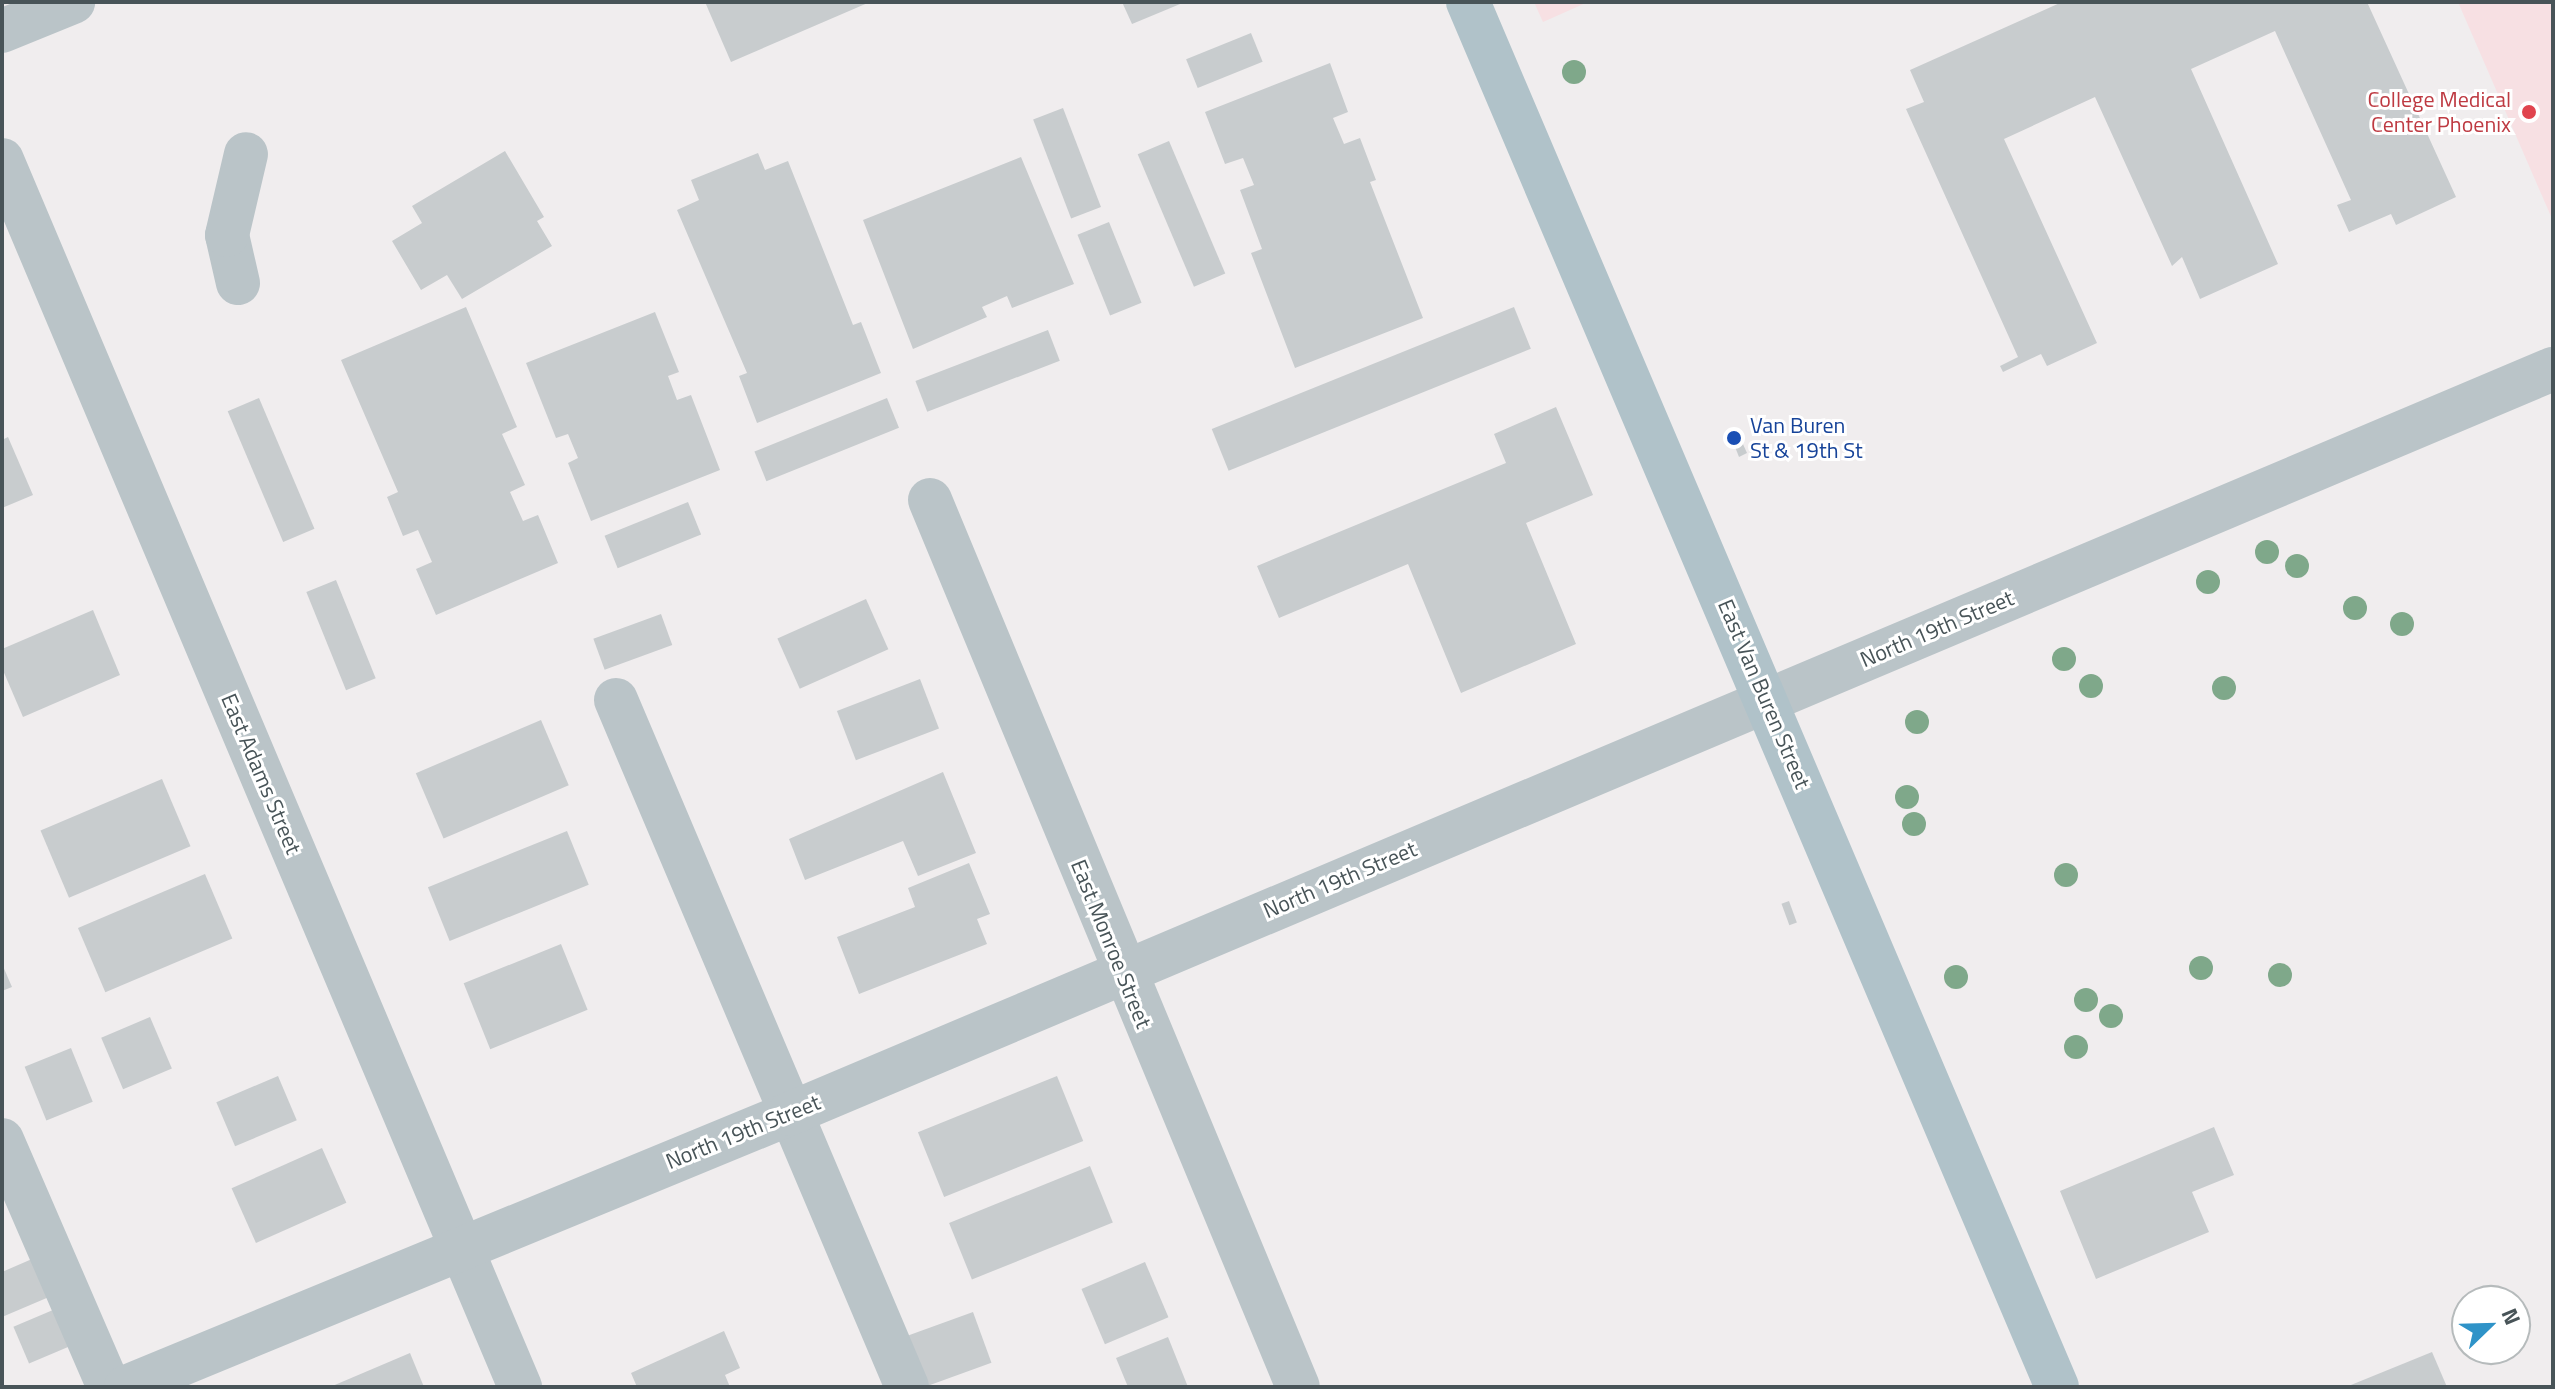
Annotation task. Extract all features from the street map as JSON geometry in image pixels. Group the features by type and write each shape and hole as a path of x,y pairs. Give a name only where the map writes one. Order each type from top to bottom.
{"main road":[{"name":"East Van Buren Street","path":"1468,2 1768,701 2057,1387"}],"street":[{"path":"2,31 73,2"},
{"path":"238,283 227,235 246,154"},
{"name":"East Adams Street","path":"2,160 520,1387"},
{"name":"North 19th Street","path":"126,1387 460,1246 789,1114 1121,971 2553,369"},
{"name":"East Monroe Street","path":"930,500 1121,971 1298,1387"},
{"path":"616,700 907,1387"},
{"path":"2,1140 109,1387"}],"shaded area":[{"path":"1534,2 1588,2 1543,22"},
{"name":"College Medical Center Phoenix","path":"2458,2 2553,2 2553,221"}],"building":[{"path":"705,2 870,2 731,62"},
{"path":"1122,2 1185,2 1132,24"},
{"path":"2062,2 2367,2 2456,197 2396,225 2391,214 2349,232 2337,205 2351,200 2275,31 2191,69 2278,264 2200,299 2182,257 2172,266 2095,97 2004,139 2097,343 2047,366 2041,354 2003,372 2000,366 2018,357 1906,109 1924,102 1910,70"},
{"path":"1251,33 1263,62 1198,88 1186,59"},
{"path":"1330,63 1348,112 1333,118 1344,144 1360,138 1376,180 1370,182 1423,318 1295,368 1251,253 1262,249 1240,190 1254,185 1243,158 1225,164 1205,112"},
{"path":"1063,108 1101,207 1071,218 1033,119"},
{"path":"1169,141 1225,274 1194,287 1138,154"},
{"path":"505,151 544,217 537,221 552,246 462,299 447,275 421,290 392,241 422,223 412,206"},
{"path":"758,153 765,170 788,161 853,325 861,322 881,373 757,423 739,376 747,373 677,210 699,200 691,180"},
{"path":"1021,157 1074,284 1012,308 1007,296 982,307 987,317 913,349 863,220"},
{"path":"1109,222 1142,303 1110,315 1077,235"},
{"path":"466,307 517,427 502,434 525,485 510,492 523,521 538,515 558,563 436,615 416,569 432,562 418,530 403,536 387,497 398,492 341,360"},
{"path":"1514,307 1531,349 1229,471 1212,429"},
{"path":"655,312 679,372 668,376 677,400 691,395 720,470 591,521 568,463 578,458 568,434 556,438 526,363"},
{"path":"1048,330 1060,361 927,412 915,381"},
{"path":"259,398 314,529 283,542 228,411"},
{"path":"887,398 899,428 766,481 754,452"},
{"path":"1556,407 1593,495 1526,523 1576,644 1461,693 1408,564 1279,618 1257,566 1506,463 1494,434"},
{"path":"1737,431 1747,453 1739,457 1730,434"},
{"path":"8,437 33,495 2,508 2,440"},
{"path":"688,502 701,534 618,568 605,536"},
{"path":"336,580 376,678 346,690 306,592"},
{"path":"866,599 888,649 800,689 777,638"},
{"path":"93,610 120,675 23,717 2,668 2,649"},
{"path":"661,614 672,645 605,670 593,639"},
{"path":"920,679 939,728 856,760 837,711"},
{"path":"541,720 569,785 444,838 416,773"},
{"path":"943,772 976,853 918,876 903,841 805,880 789,839"},
{"path":"162,779 191,846 69,898 40,831"},
{"path":"567,831 589,885 450,941 428,887"},
{"path":"969,863 990,914 977,919 987,944 859,994 837,937 915,907 908,888"},
{"path":"205,874 232,938 105,992 78,928"},
{"path":"1789,901 1797,923 1789,925 1781,904"},
{"path":"561,944 588,1010 490,1049 464,983"},
{"path":"2,964 12,987 2,991"},
{"path":"150,1017 172,1069 123,1089 101,1038"},
{"path":"71,1048 93,1102 46,1121 25,1067"},
{"path":"278,1076 297,1120 235,1146 216,1102"},
{"path":"1057,1076 1083,1141 944,1197 918,1132"},
{"path":"2214,1127 2234,1175 2192,1192 2209,1232 2096,1279 2060,1191"},
{"path":"322,1148 346,1203 256,1243 232,1188"},
{"path":"1090,1166 1113,1223 972,1279 949,1223"},
{"path":"32,1259 49,1297 2,1317 2,1272"},
{"path":"1145,1262 1168,1317 1105,1344 1081,1289"},
{"path":"53,1310 69,1347 29,1364 13,1327"},
{"path":"973,1312 991,1363 927,1386 908,1336"},
{"path":"724,1331 740,1368 725,1375 730,1387 637,1387 631,1373"},
{"path":"1168,1337 1188,1387 1128,1387 1116,1358"},
{"path":"2432,1352 2447,1387 2346,1387"},
{"path":"410,1353 424,1387 330,1387"}],"place":[{"name":"College Medical Center Phoenix","path":"2529,112"},
{"name":"Van Buren St & 19th St","path":"1734,438"}]}
